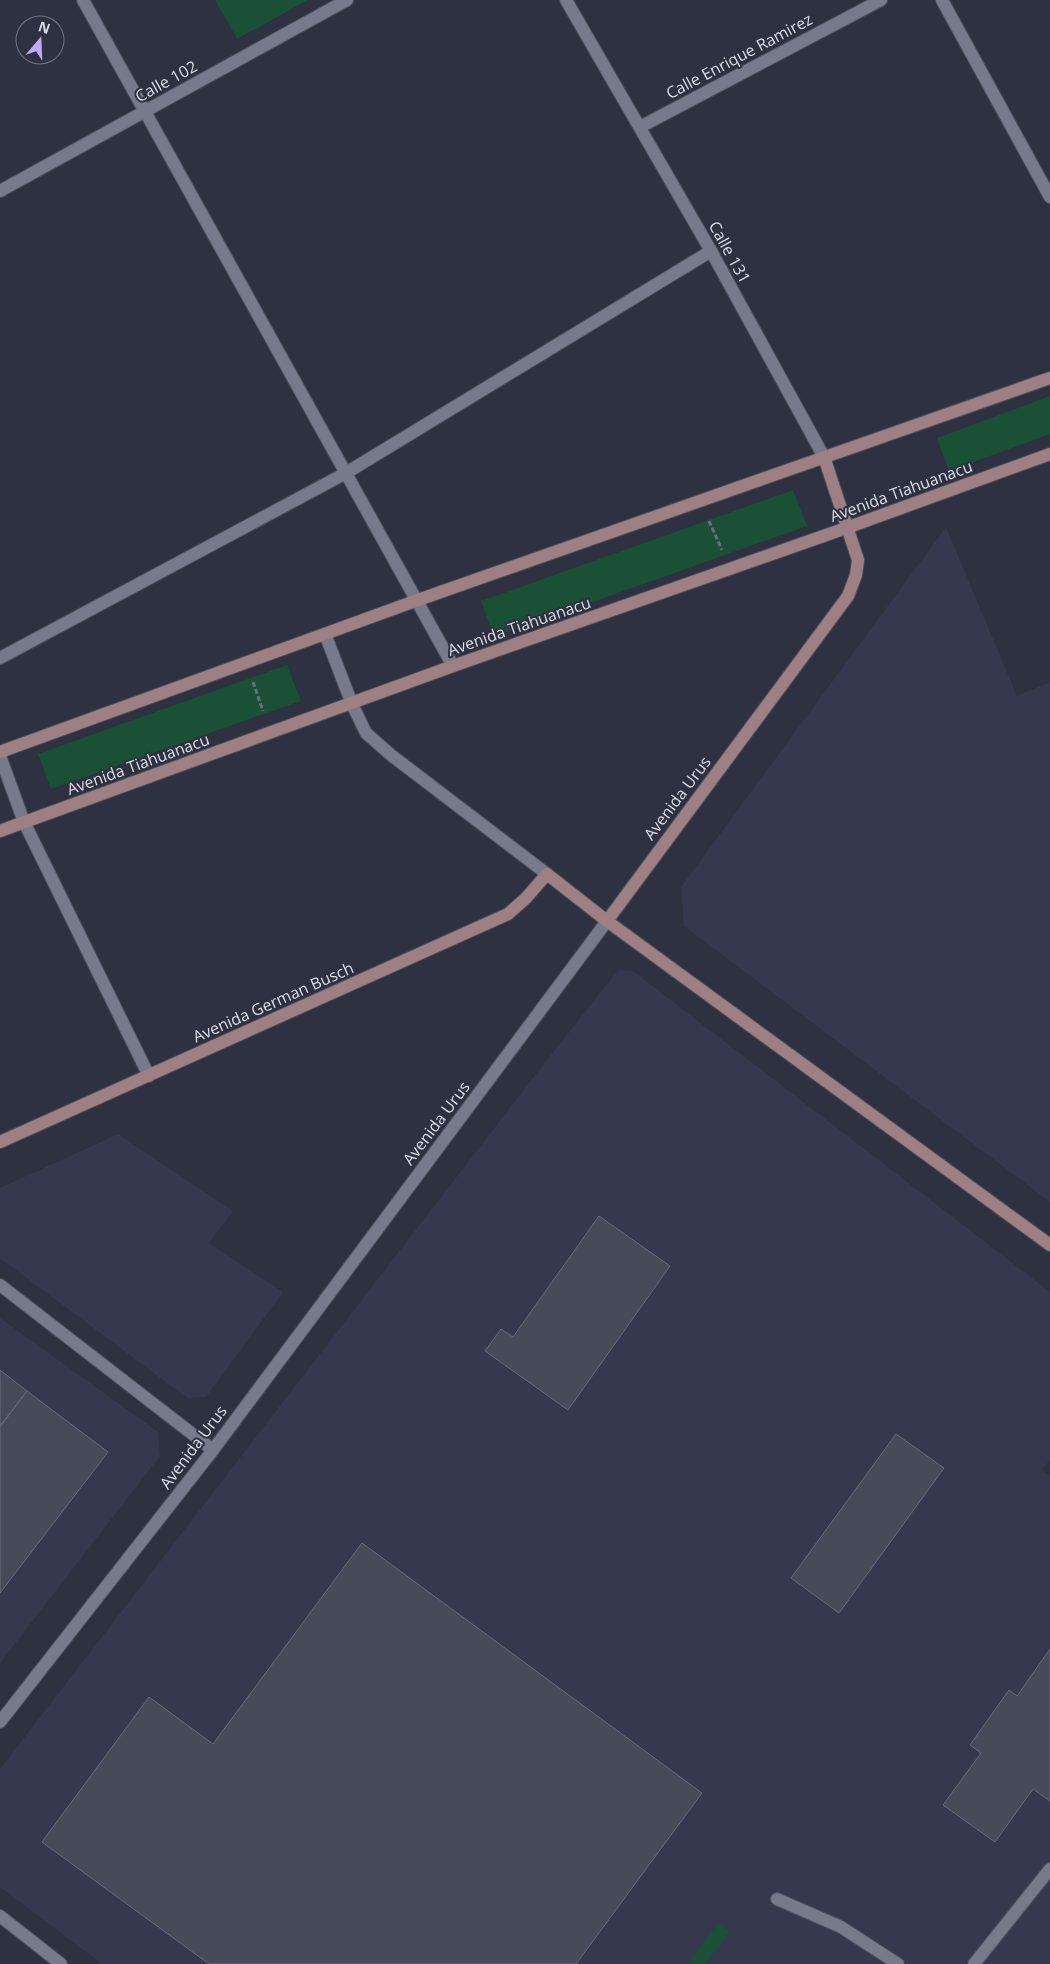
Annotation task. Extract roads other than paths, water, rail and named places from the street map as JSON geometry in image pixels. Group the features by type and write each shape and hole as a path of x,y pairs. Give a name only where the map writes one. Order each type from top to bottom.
{"main road":[{"path":"0,752 418,600 1050,378"},
{"name":"Avenida Tiahuanacu","path":"0,831 453,666 849,527 1050,454"},
{"name":"Calle 131","path":"824,457 849,527"},
{"name":"Avenida Urus","path":"606,921 848,596 856,575 858,560 849,527"},
{"path":"547,874 606,921 1050,1245"},
{"name":"Avenida German Busch","path":"0,1142 508,914 526,898 547,874"}],"street":[{"path":"83,0 453,666"},
{"name":"Calle 102","path":"0,191 347,0"},
{"name":"Calle 131","path":"566,0 711,252 824,457"},
{"name":"Calle Enrique Ramirez","path":"640,127 881,0"},
{"path":"942,0 1050,197"},
{"path":"0,658 346,473 711,252"},
{"path":"325,634 352,704 366,733 391,755 547,874"},
{"path":"0,756 24,822 149,1076"},
{"name":"Avenida Urus","path":"0,1722 212,1450 606,921"},
{"path":"0,1285 212,1450"},
{"path":"974,1964 1050,1868"},
{"path":"777,1899 841,1927 898,1964"},
{"path":"0,1916 61,1964"}]}
